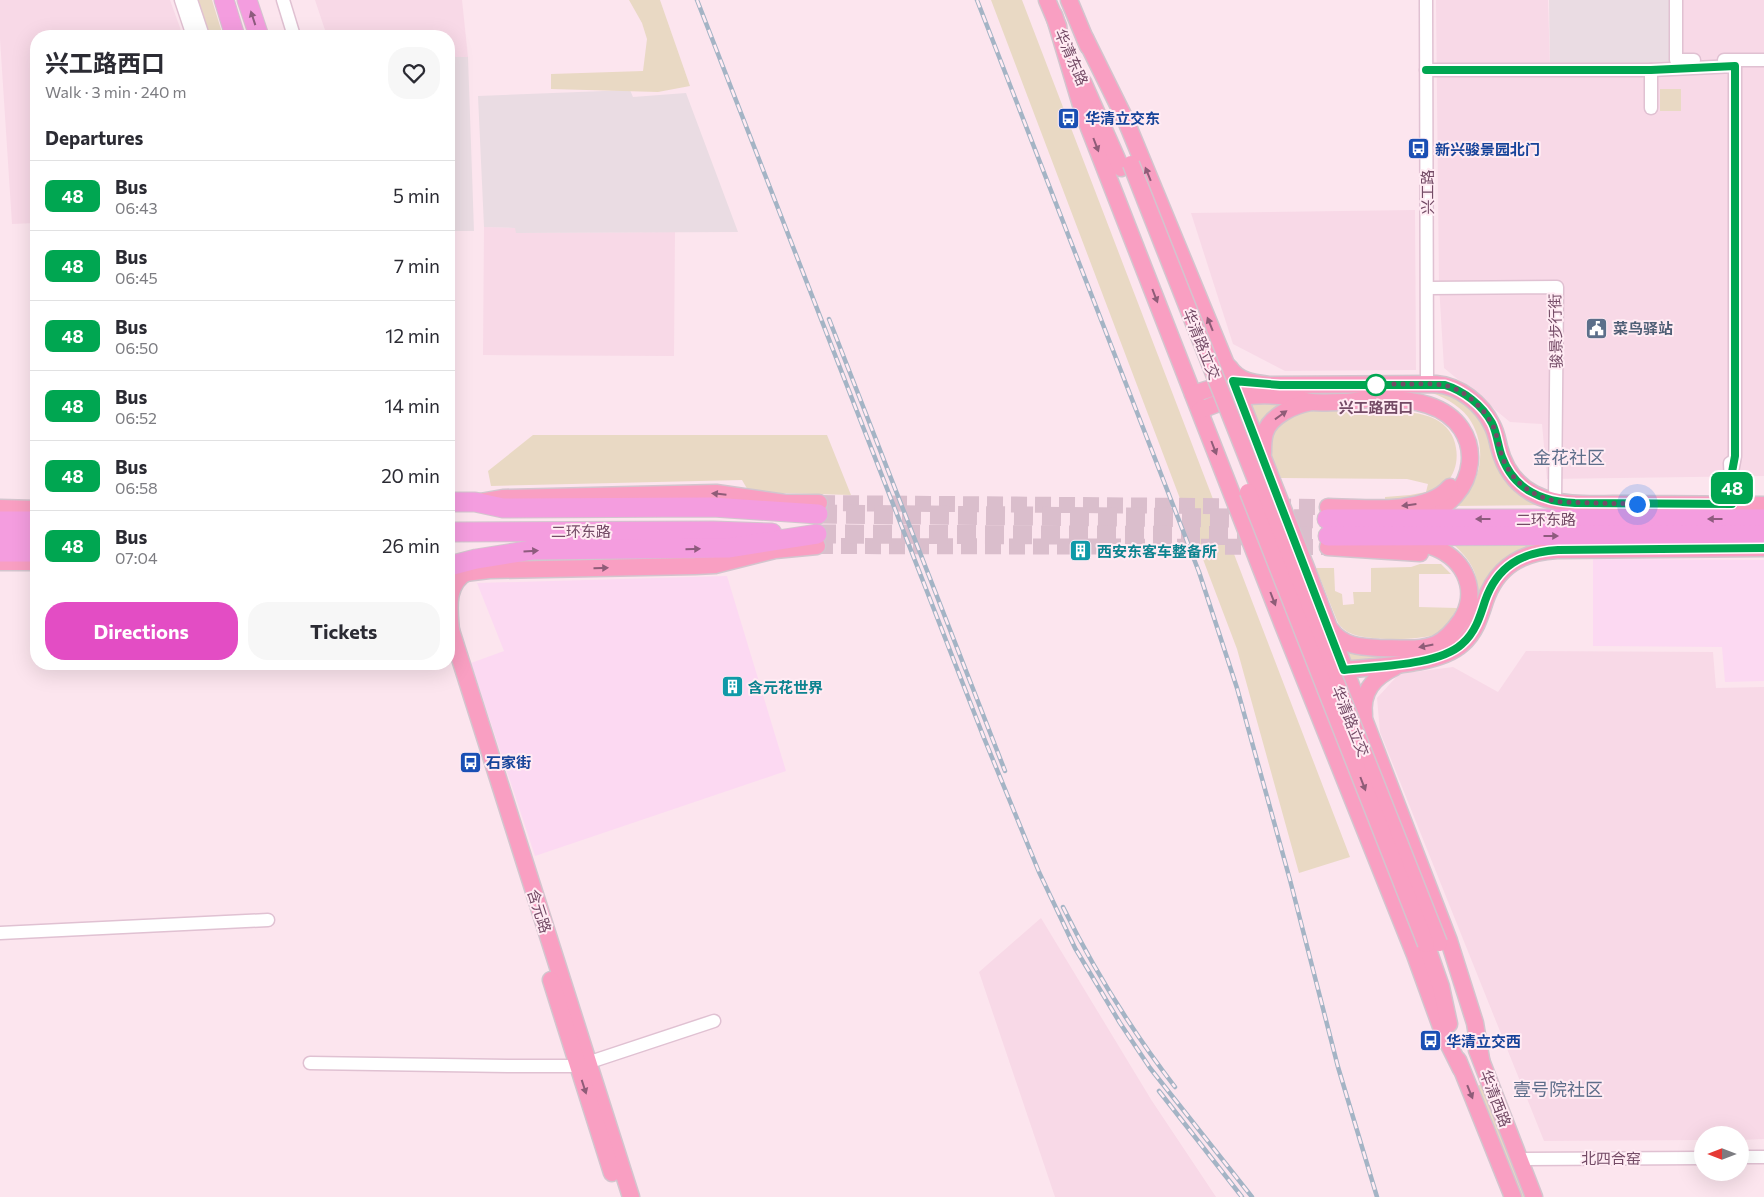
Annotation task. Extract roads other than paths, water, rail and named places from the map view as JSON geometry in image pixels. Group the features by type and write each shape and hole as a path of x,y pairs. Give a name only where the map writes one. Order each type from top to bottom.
{"highway":[{"path":"224,0 234,30"},
{"path":"248,0 257,30"},
{"path":"455,502 475,502 503,508 713,507 790,513"},
{"path":"712,524 819,508"},
{"path":"0,514 30,514"},
{"name":"二环东路","path":"455,519 712,524"},
{"name":"二环东路","path":"1328,527 1403,519 1764,520"},
{"path":"0,521 30,520"},
{"path":"712,524 817,540"},
{"name":"二环东路","path":"455,532 712,524"},
{"name":"二环东路","path":"1328,527 1364,536 1764,535"},
{"path":"0,534 30,534"},
{"path":"455,571 476,558 532,550 728,548 817,540"},
{"path":"2,556 30,553"}],"main road":[{"name":"华清东路","path":"1047,0 1126,166"},
{"name":"华清东路","path":"1069,0 1085,38 1126,166"},
{"path":"1054,16 1084,115 1415,955 1444,1035 1461,1069"},
{"path":"1085,38 1126,121 1222,355 1248,386 1313,402 1387,399 1424,404 1450,416 1458,424 1465,436 1469,449 1470,462 1464,485 1449,502 1437,511 1403,519"},
{"name":"华清路立交","path":"1126,166 1433,943"},
{"path":"1193,394 1248,386 1445,385 1475,402 1492,424 1501,455 1513,477 1534,494 1555,501 1764,505"},
{"path":"1200,410 1239,398 1248,386"},
{"path":"1239,398 1449,940 1475,1023 1481,1059"},
{"path":"1268,474 1263,446 1264,434 1267,428 1286,411 1313,402"},
{"path":"1328,527 1396,507 1427,502 1440,496 1448,489 1459,466 1459,451 1453,430 1437,416 1424,411 1379,408 1343,402"},
{"path":"1236,501 1241,506 1250,508 1273,501 1275,489"},
{"path":"475,502 503,498 716,493 819,508"},
{"path":"0,508 30,509"},
{"path":"1328,527 1430,555 1441,561 1451,570 1459,586 1461,596 1460,614 1454,629"},
{"path":"1326,621 1335,636 1347,644 1369,647 1411,648 1431,646 1446,638 1466,610 1470,591 1465,574 1455,560 1446,553 1426,544 1364,536"},
{"path":"455,572 714,565 817,540"},
{"path":"1307,684 1344,670 1437,657 1462,645 1476,626 1488,593 1499,574 1510,563 1531,554 1558,550 1764,548"},
{"path":"1263,572 1263,566 1268,558 1293,551 1297,552 1302,559"},
{"path":"2,556 30,561"},
{"name":"含元路","path":"455,644 524,863 584,1064 620,1197"},
{"path":"1366,728 1363,706 1369,687 1382,674 1395,667 1412,662"},
{"name":"含元路","path":"455,670 584,1064 631,1197"},
{"name":"华清西路","path":"1433,943 1481,1059 1534,1197"},
{"name":"华清西路","path":"1433,943 1440,987 1461,1069 1513,1197"}],"street":[{"path":"182,0 191,30"},
{"path":"192,0 201,30"},
{"path":"283,0 292,30"},
{"name":"兴工路","path":"1426,0 1427,384"},
{"path":"1676,0 1676,60 1764,60"},
{"path":"1426,70 1651,70 1735,66 1735,456 1732,472"},
{"path":"1651,70 1651,108"},
{"name":"骏景步行街","path":"1428,288 1557,287 1555,501"},
{"path":"1729,421 1732,504"},
{"path":"0,933 268,920"},
{"path":"310,1063 584,1064 714,1021"},
{"path":"1749,1157 1764,1157"},
{"name":"北四合窑","path":"1518,1159 1694,1158"}],"tunnel":[{"path":"819,503 1328,507"},
{"path":"818,514 1327,519"},
{"path":"817,534 1328,536"},
{"path":"817,546 1328,547"}],"railway":[{"path":"697,0 984,738 1039,872 1075,948 1120,1023 1150,1068 1252,1197"},
{"path":"977,0 1199,572 1237,688 1290,880 1338,1067 1377,1197"},
{"path":"829,319 1005,771"},
{"path":"1063,907 1115,1000 1175,1087"},
{"path":"1159,1091 1242,1197"}],"place":[{"name":"华清立交东","path":"1069,118"},
{"name":"新兴骏景园北门","path":"1419,149"},
{"name":"菜鸟驿站","path":"1597,328"},
{"name":"兴工路西口","path":"1376,385"},
{"name":"西安东客车整备所","path":"1081,551"},
{"name":"含元花世界","path":"732,687"},
{"name":"石家街","path":"470,762"},
{"name":"华清立交西","path":"1430,1041"}],"district":[{"name":"金花社区","path":"1569,457"},
{"name":"壹号院社区","path":"1558,1089"}]}
